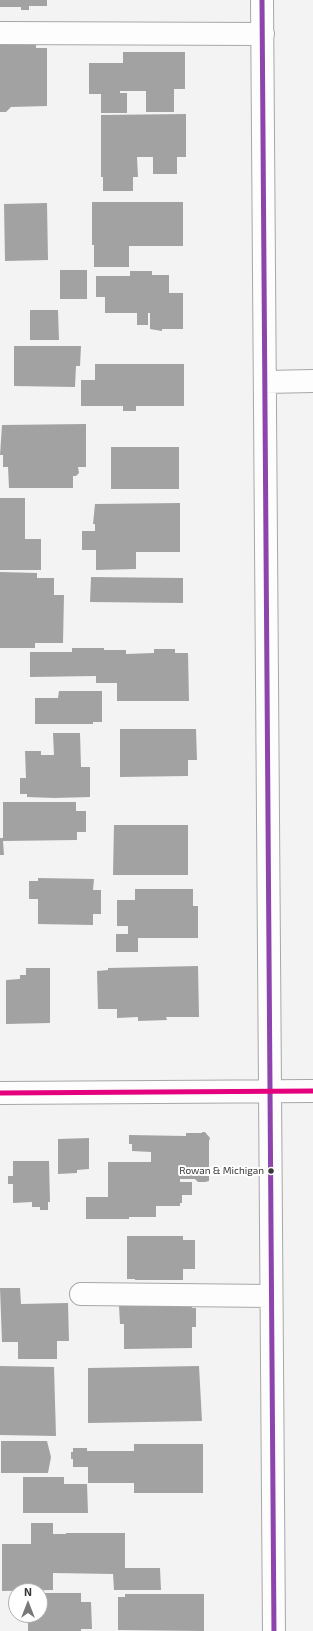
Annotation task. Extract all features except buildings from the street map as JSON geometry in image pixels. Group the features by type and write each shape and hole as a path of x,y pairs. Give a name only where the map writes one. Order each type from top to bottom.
{"street":[{"path":"262,0 274,1631"},
{"path":"0,33 263,34"},
{"path":"265,382 313,381"},
{"path":"0,1093 313,1091"},
{"path":"81,1294 271,1296"}],"transit line":[{"path":"262,0 274,1631"},
{"path":"0,1093 313,1091"}],"place":[{"name":"Rowan & Michigan","path":"271,1171"}]}
